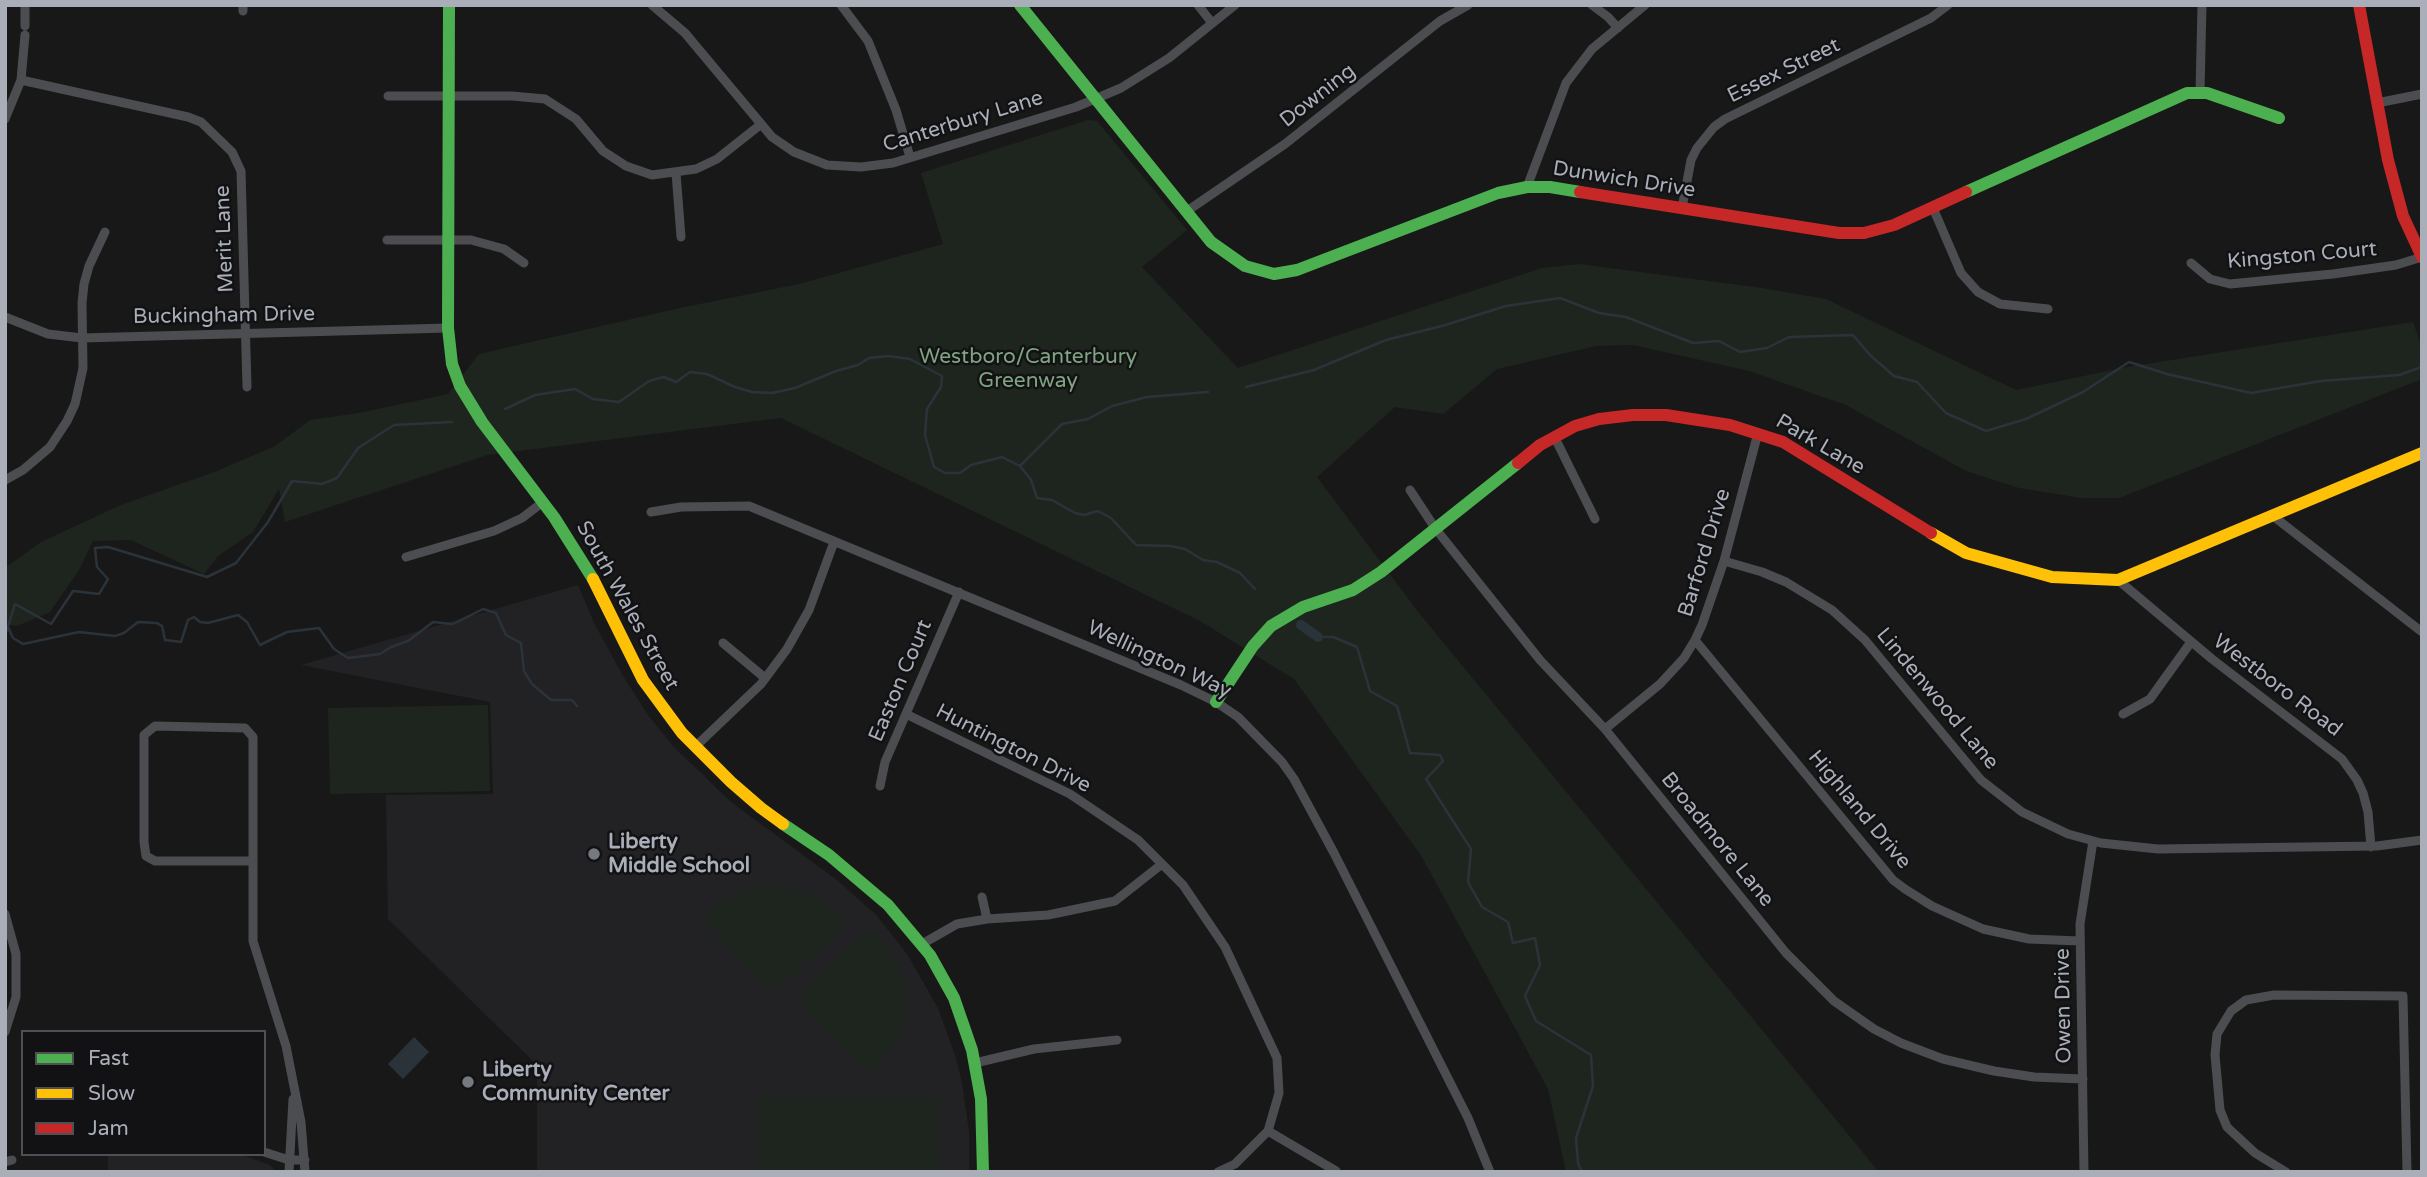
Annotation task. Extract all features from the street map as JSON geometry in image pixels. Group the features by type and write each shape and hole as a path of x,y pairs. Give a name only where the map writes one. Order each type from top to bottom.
{"street":[{"path":"5,119 21,79 25,5"},
{"name":"South Wales Street","path":"449,5 447,328 452,364 471,405 543,502 591,575 643,680 682,733 761,808 829,855 888,905 922,944 954,998 975,1063 981,1099 983,1172"},
{"name":"Canterbury Lane","path":"652,5 685,33 772,137 794,152 827,165 877,166 911,158 1094,99 1141,77 1235,5"},
{"path":"841,5 868,41 897,110 911,158"},
{"name":"Dunwich Drive","path":"1020,5 1211,242 1229,257 1260,271 1284,274 1498,193 1527,187 1550,187 1851,234 1876,231 1933,208 2181,95 2200,92"},
{"path":"1198,5 1212,23"},
{"name":"Downing","path":"1187,211 1285,144 1440,21 1468,5"},
{"path":"1592,5 1618,28"},
{"path":"1527,187 1566,83 1592,49 1645,5"},
{"name":"Essex Street","path":"1682,208 1691,160 1714,127 1725,119 1931,18 1948,5"},
{"path":"2202,5 2200,92 2279,118"},
{"path":"2359,5 2388,160 2403,216 2422,257"},
{"name":"Merit Lane","path":"21,79 188,117 201,122 232,152 241,171 247,387"},
{"path":"2377,103 2422,94"},
{"path":"388,96 512,96 545,99 576,119 603,151 626,166 652,175 696,169 717,159 760,125"},
{"path":"676,173 681,237"},
{"path":"1933,208 1961,273 1978,292 2000,304 2048,309"},
{"path":"5,480 36,460 50,446 67,421 80,384 84,285 105,232"},
{"path":"387,240 471,240 505,249 524,263"},
{"name":"Kingston Court","path":"2191,263 2210,279 2230,284 2333,274 2396,265 2422,257"},
{"name":"Buckingham Drive","path":"5,317 48,334 82,338 447,328"},
{"name":"Park Lane","path":"1216,702 1253,646 1271,626 1303,607 1353,590 1381,572 1554,436 1575,426 1600,419 1633,415 1698,419 1758,433 1783,442 1812,458 1884,506 1966,553 2052,577 2118,580 2422,453"},
{"name":"Barford Drive","path":"1605,729 1660,684 1684,658 1695,640 1724,561 1758,433"},
{"path":"1554,436 1595,519"},
{"name":"Broadmore Lane","path":"1410,490 1435,528 1540,660 1605,729 1801,970 1852,1015 1901,1043 1943,1059 2035,1077 2083,1079"},
{"path":"406,557 494,531 522,518 543,502"},
{"name":"Wellington Way","path":"651,512 681,507 749,506 1181,685 1216,702 1238,717 1282,762 1294,779 1468,1118 1490,1172"},
{"path":"2273,516 2422,632"},
{"path":"695,747 765,678 787,649 809,610 834,542"},
{"name":"Lindenwood Lane","path":"1724,561 1786,582 1832,610 1865,640 1964,761 2000,797 2044,824 2068,834 2094,841 2158,849 2371,847 2422,840"},
{"name":"Westboro Road","path":"2118,580 2191,642 2342,759 2363,793 2368,812 2371,847"},
{"name":"Easton Court","path":"880,786 885,762 959,592"},
{"name":"Highland Drive","path":"1695,640 1893,880 1905,890 1932,906 1983,929 2029,939 2080,941"},
{"path":"2123,714 2150,699 2191,642"},
{"path":"723,643 765,678"},
{"name":"Huntington Drive","path":"906,714 1070,794 1138,840 1183,885 1226,947 1277,1058 1279,1093 1268,1131 1235,1164 1218,1172"},
{"path":"253,861 155,861 146,856 144,735 155,726 245,728 253,737 253,861 253,941 286,1045 301,1122 305,1172"},
{"name":"Owen Drive","path":"2084,1172 2080,941 2083,898 2094,841"},
{"path":"922,944 957,924 1048,915 1115,901 1162,864"},
{"path":"982,897 987,919"},
{"path":"5,914 16,954 16,997 5,1032"},
{"path":"2286,1172 2255,1153 2227,1127 2220,1110 2214,1055 2217,1034 2231,1011 2246,1000 2274,995 2403,996 2407,1172"},
{"path":"975,1063 1034,1049 1117,1041"},
{"path":"289,1172 294,1093"},
{"path":"1268,1131 1336,1171"},
{"path":"266,1153 289,1160 305,1160"}],"shaded area":[{"name":"Liberty Middle School","path":"578,585 595,625 622,674 648,715 674,747 731,802 837,880 877,916 907,954 938,1008 956,1058 969,1131 969,1172 537,1172 537,1065 388,919 386,795 493,794 490,702 301,665"},
{"path":"414,1037 429,1052 403,1079 388,1064"},
{"path":"108,1156 245,1156 270,1165 277,1172 108,1172"}],"green space":[{"name":"Westboro/Canterbury Greenway","path":"1088,120 1097,121 1187,230 1142,267 1238,368 1542,268 1579,264 1826,299 2016,390 2127,367 2413,322 2422,348 2422,379 2119,498 2082,498 2019,488 1966,471 1846,405 1749,371 1633,345 1596,346 1497,369 1443,414 1395,407 1317,477 1419,613 1879,1172 1566,1172 1548,1089 1422,857 1294,679 1200,621 781,418 487,455 285,522 279,489 253,532 218,556 204,574 131,540 93,541 79,570 50,612 17,626 5,624 5,568 41,542 121,505 217,471 275,446 310,420 359,413 448,394 479,354 799,284 943,244 921,173"},
{"path":"488,705 490,791 330,794 328,708"},
{"path":"780,885 814,895 831,906 847,923 782,986 767,987 703,919 719,904 739,893 756,886"},
{"path":"870,929 880,936 892,952 905,984 906,1006 903,1024 895,1043 870,1073 804,1007 803,993"},
{"path":"758,1097 939,1097 940,1172 759,1172"}],"waterway":[{"path":"1246,387 1314,370 1386,340 1506,306 1560,298 1599,313 1626,317 1693,343 1719,341 1740,352 1767,348 1789,337 1853,335 1871,356 1894,376 1917,382 1946,413 1986,431 2026,419 2083,392 2129,362 2167,374 2251,393 2321,381 2399,375 2422,367"},
{"path":"505,409 535,395 575,389 593,399 619,402 649,381 664,377 676,382 690,372 707,374 752,392 772,393 795,388 858,365 869,358 888,356 910,359 942,376 941,387 927,409 925,435 934,467 945,473 960,473 971,465 1002,457 1020,466 1031,480 1037,498 1052,500 1084,515 1098,511 1111,518 1136,545 1185,549 1203,560 1217,562 1240,573 1255,589"},
{"path":"1020,466 1062,424 1088,419 1112,406 1147,397 1208,392"},
{"path":"5,636 15,604 51,624 73,591 99,594 108,579 97,567 95,548 108,547 207,577 236,563 268,522 292,481 322,484 337,478 358,448 394,425 452,422"},
{"path":"8,627 13,638 23,644 79,632 115,636 124,633 138,622 157,623 162,626 165,640 181,642 188,620 194,617 200,622 208,623 238,615 247,622 260,645 287,632 319,628 334,649 348,658 380,654 408,641 433,622 453,624 483,609 496,613 506,635 521,643 524,671 532,684 551,700 572,700 577,706"},
{"path":"1301,625 1318,637"},
{"path":"1318,637 1333,637 1357,647 1370,691 1397,706 1410,753 1440,755 1443,761 1426,779 1471,849 1468,882 1482,907 1508,922 1513,943 1535,938 1540,965 1525,996 1536,1021 1591,1055 1593,1086 1576,1138 1578,1163 1582,1172"}],"traffic: fast":[{"path":"449,5 448,328 452,364 460,386 482,422 554,517 593,579"},
{"path":"1020,5 1211,242 1245,266 1274,274 1297,270 1498,193 1527,187 1550,187 1580,192"},
{"path":"1966,192 2187,93 2207,93 2279,118"},
{"path":"1216,702 1253,646 1271,626 1303,607 1353,590 1381,572 1518,463"},
{"path":"783,824 829,855 888,905 930,955 954,998 972,1050 981,1099 983,1172"}],"traffic: slow":[{"path":"1931,533 1966,553 2052,577 2118,580 2422,453"},
{"path":"593,579 643,680 682,733 731,782 783,824"}],"traffic: jam":[{"path":"2359,5 2388,160 2403,216 2422,257"},
{"path":"1580,192 1839,233 1864,233 1894,225 1966,192"},
{"path":"1518,463 1540,445 1575,426 1599,419 1666,415 1730,425 1783,442 1931,533"}],"place":[{"name":"Liberty Middle School","path":"594,854"},
{"name":"Liberty Community Center","path":"468,1082"}]}
